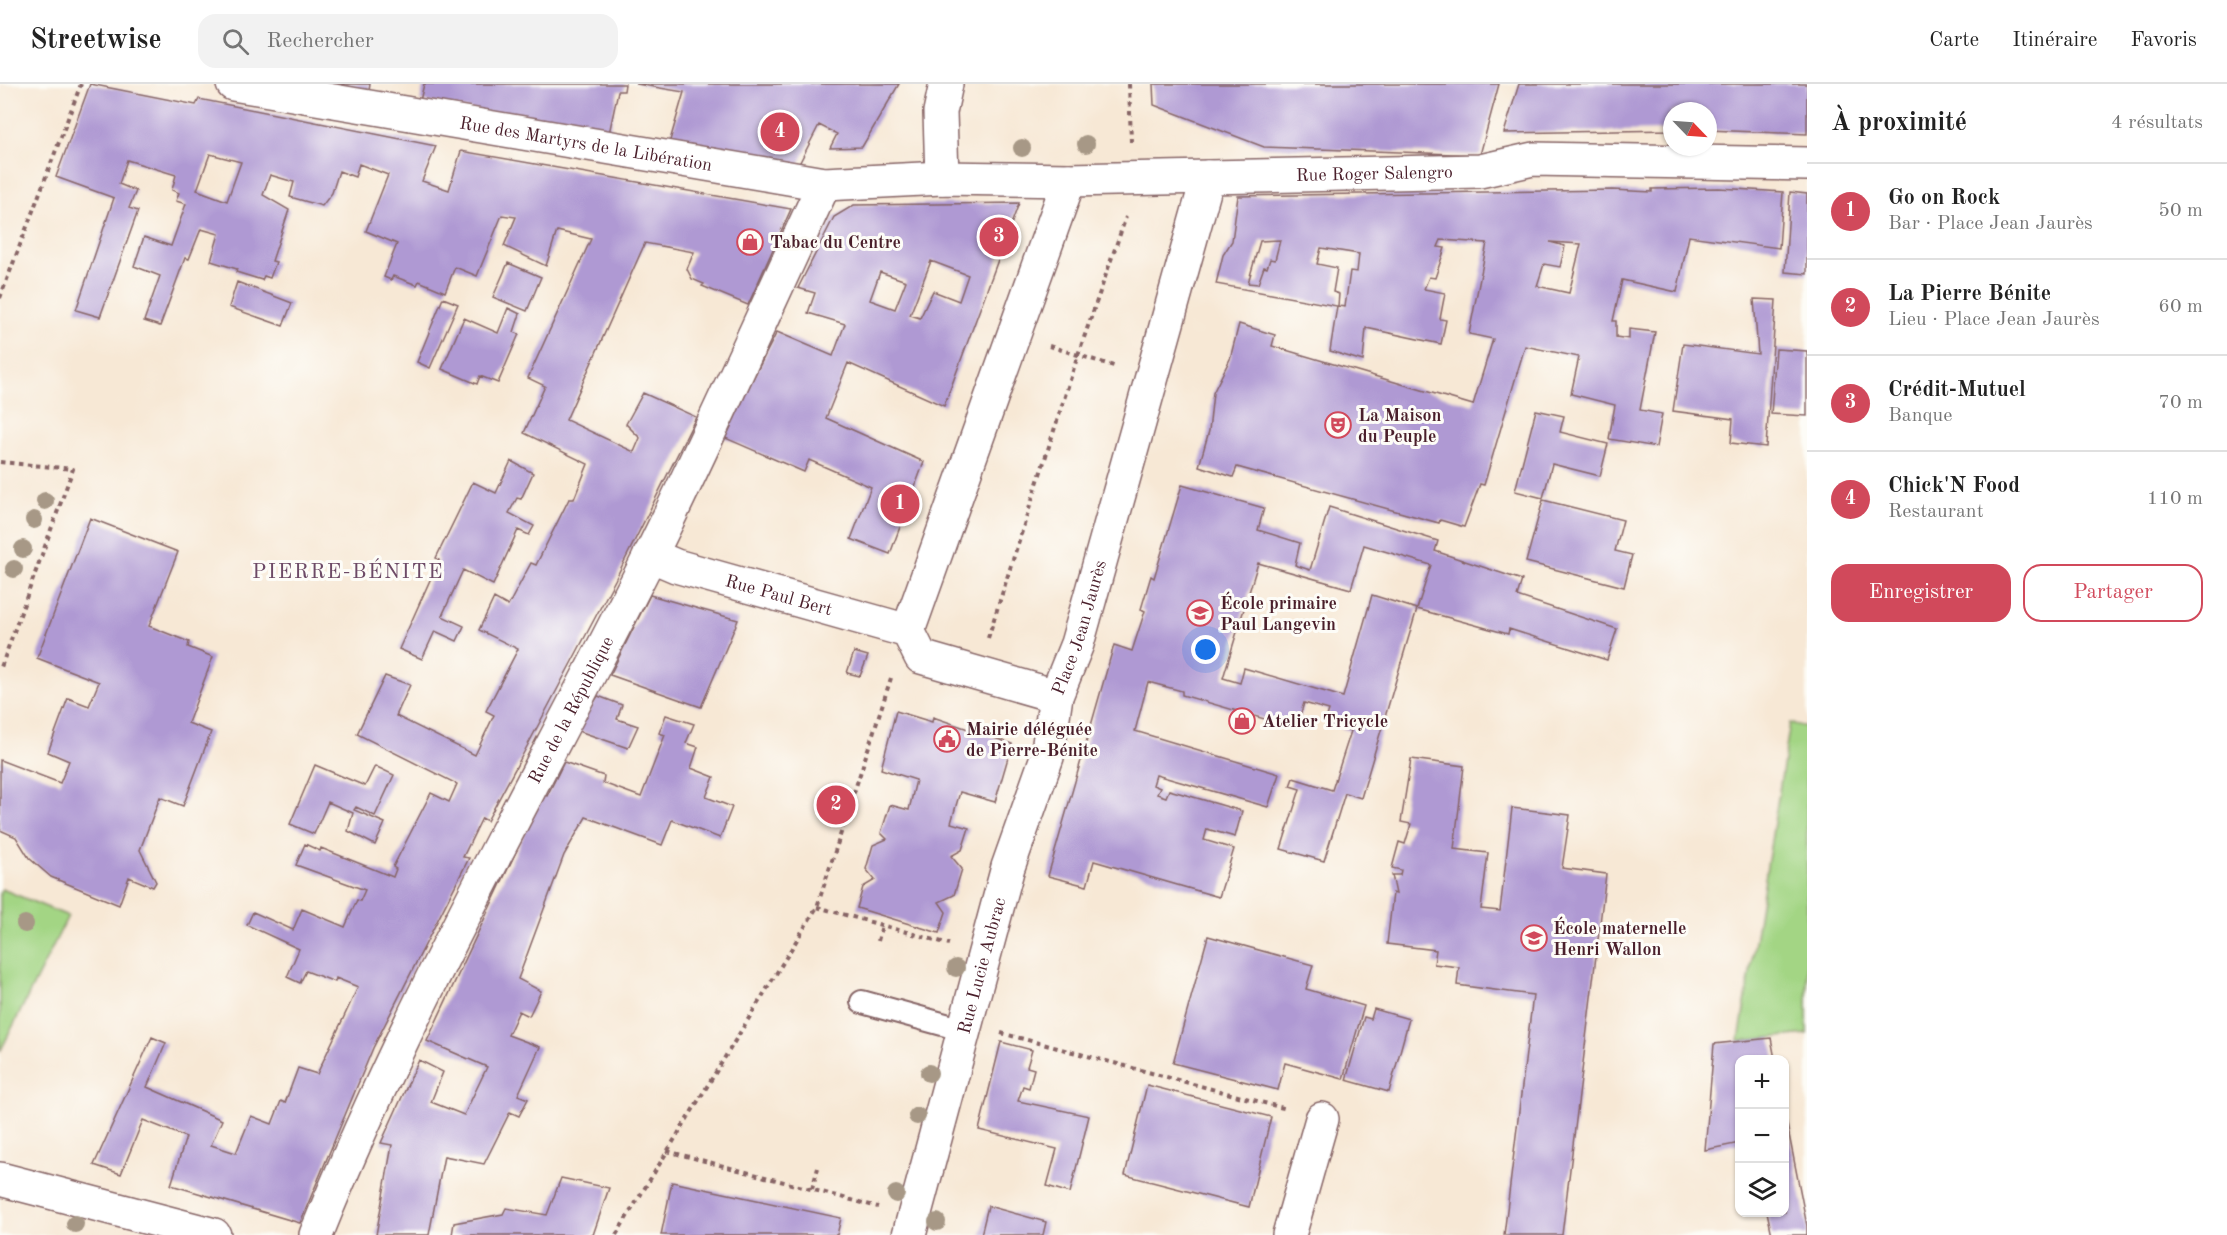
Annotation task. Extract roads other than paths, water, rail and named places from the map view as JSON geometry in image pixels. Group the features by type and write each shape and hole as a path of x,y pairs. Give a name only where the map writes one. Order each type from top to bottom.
{"street":[{"name":"Rue des Martyrs de la Libération","path":"233,84 824,184 942,178"},
{"path":"942,178 940,112 946,84"},
{"name":"Rue Roger Salengro","path":"942,178 1069,180 1480,171 1533,159 1807,164"},
{"name":"Place Jean Jaurès","path":"908,631 921,657 1056,696 1077,644 1208,177"},
{"path":"908,631 1069,180"},
{"name":"Rue de la République","path":"316,1235 394,1060 513,818 650,555 824,184"},
{"name":"Rue Paul Bert","path":"650,555 676,566 908,631"},
{"name":"Rue Lucie Aubrac","path":"911,1225 1008,867 1047,757 1056,696"},
{"path":"1289,1235 1322,1119"},
{"path":"0,1179 214,1235"}],"lane":[{"path":"862,1002 965,1026"}],"place":[{"name":"Chick'N Food","path":"780,132"},
{"name":"Crédit-Mutuel","path":"999,237"},
{"name":"Tabac du Centre","path":"750,242"},
{"name":"La Maison du Peuple","path":"1338,425"},
{"name":"Go on Rock","path":"900,504"},
{"name":"École primaire Paul Langevin","path":"1200,613"},
{"name":"Atelier Tricycle","path":"1242,721"},
{"name":"Mairie déléguée de Pierre-Bénite","path":"947,739"},
{"name":"La Pierre Bénite","path":"836,805"},
{"name":"École maternelle Henri Wallon","path":"1534,938"}],"district":[{"name":"PIERRE-BÉNITE","path":"348,571"}]}
